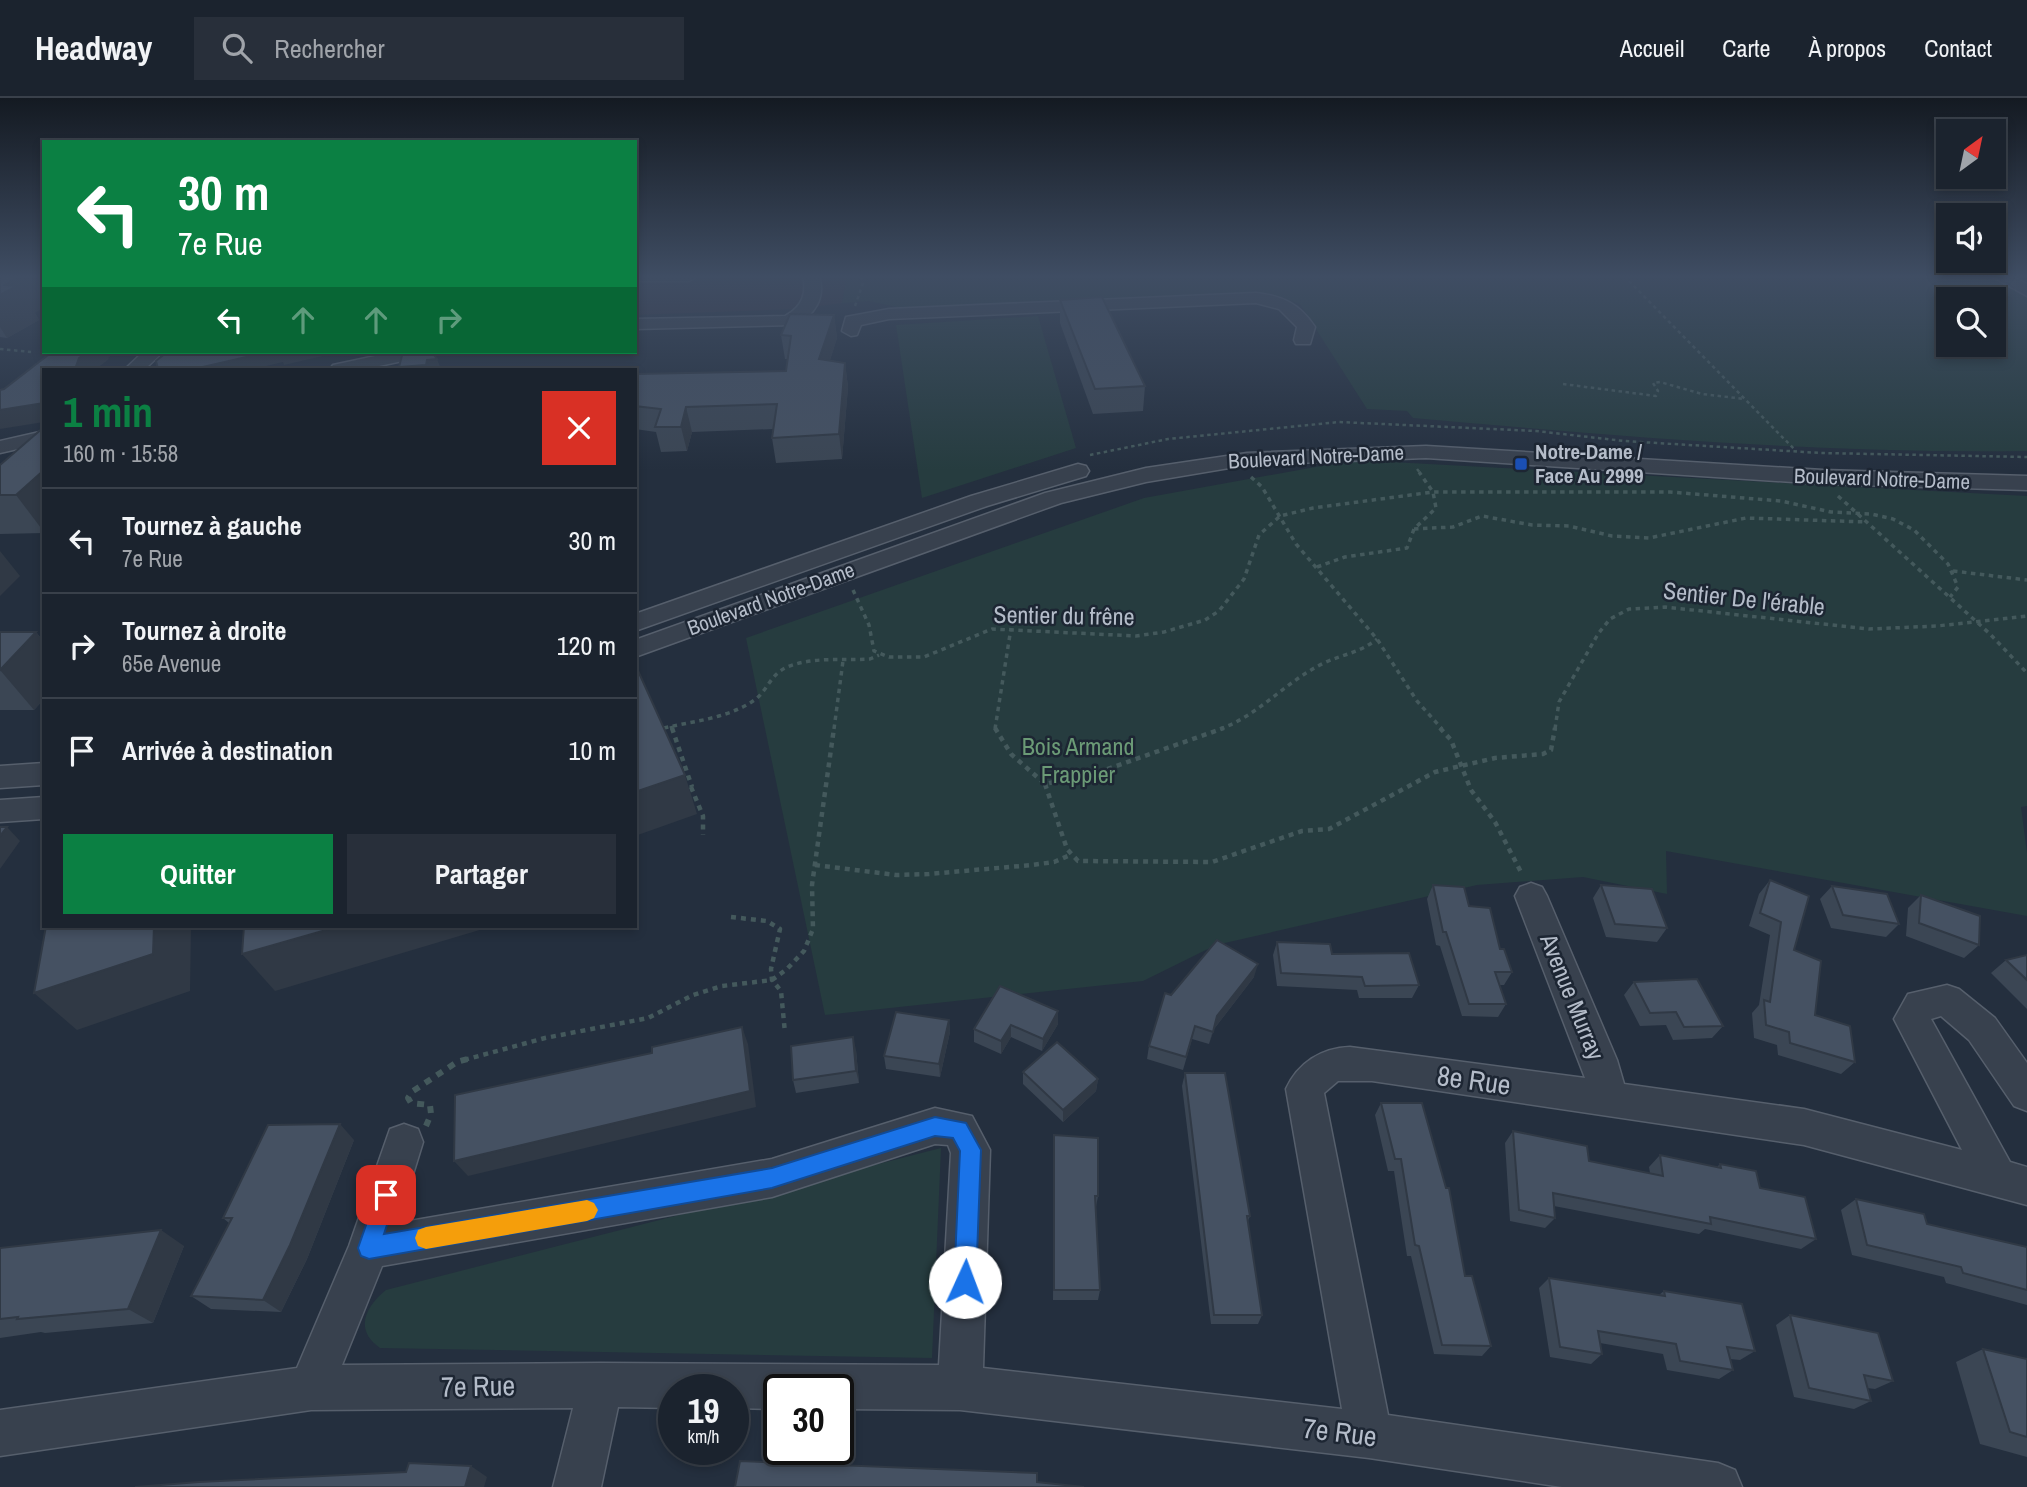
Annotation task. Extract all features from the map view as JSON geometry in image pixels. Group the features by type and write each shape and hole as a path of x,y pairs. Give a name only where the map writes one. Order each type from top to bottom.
{"street":[{"path":"135,368 152,354"},
{"path":"345,368 410,354"},
{"path":"0,447 42,436"},
{"name":"Boulevard Notre-Dame","path":"637,623 1027,485 1136,458 1214,445 1338,436 1418,436 1852,462 2027,464"},
{"name":"Boulevard Notre-Dame","path":"637,648 1041,502 1122,480 1247,459 1334,453 1426,452 1854,479 2027,483"},
{"path":"0,777 42,774"},
{"path":"0,811 42,808"},
{"name":"Avenue Murray","path":"1529,889 1599,1060 1609,1099"},
{"name":"8e Rue","path":"2012,1181 1912,1019 1920,1005 1947,1000 1982,1029 2027,1094"},
{"name":"8e Rue","path":"1369,1435 1305,1089 1320,1069 1342,1062 1804,1127 2012,1181"},
{"path":"369,1248 772,1178 935,1126 959,1129 971,1150 960,1388"},
{"path":"311,1388 369,1248 404,1142"},
{"path":"577,1487 601,1385"},
{"name":"7e Rue","path":"0,1433 311,1388 601,1385 960,1388 1369,1435 1718,1487"}],"path":[{"path":"1688,341 1797,451"},
{"path":"0,349 32,352"},
{"path":"1563,384 1656,396 1658,391 1653,383 1660,382 1702,394 1745,399"},
{"name":"Boulevard Notre-Dame","path":"1239,430 1339,422 1413,424 1797,451 1911,457 2027,457"},
{"path":"1317,567 1360,554 1404,550 1414,529 1436,508 1433,492 1416,465"},
{"path":"1245,472 1262,487 1296,544 1377,639 1418,701 1451,740 1461,768 1485,812 1495,822 1529,889"},
{"path":"1831,488 1978,623 2027,673"},
{"path":"1280,516 1313,508 1433,492 1670,492 1781,501 1831,512 1893,519 1914,530 1953,571 1958,587 1950,597"},
{"name":"Sentier du frêne","path":"664,728 717,716 744,706 767,689 784,668 810,662 870,659 879,655 902,659 924,657 974,638 982,631 1011,628 1059,634 1136,636 1164,632 1205,620 1219,611 1237,590 1259,535 1280,516"},
{"path":"1414,529 1453,527 1487,516 1532,525 1569,526 1612,536 1649,538 1746,517 1822,523 1867,522"},
{"path":"1953,571 2027,580"},
{"path":"848,586 855,593 871,632 872,646 879,655"},
{"name":"Sentier De l'érable","path":"1070,855 1085,863 1212,862 1302,831 1329,829 1435,772 1461,768 1473,762 1530,757 1551,750 1555,738 1553,722 1564,687 1576,676 1598,632 1616,614 1624,611 1647,607 1676,608 1848,628 1978,623"},
{"path":"1978,623 2027,616"},
{"path":"815,865 895,875 929,874 1032,865 1054,862 1070,855 1045,784 1012,754 995,729 1011,628"},
{"path":"1045,784 1098,772 1235,724 1290,683 1325,662 1363,651 1377,639"},
{"path":"404,1142 421,1132 431,1114 427,1103 411,1102 408,1098 413,1091 457,1062 545,1038 648,1018 693,995 722,986 772,980 804,951 813,929 815,865 843,661"},
{"path":"671,726 690,788 703,816 704,835"},
{"path":"731,917 767,921 780,929 771,969 772,980 781,991 785,1033"}],"green space":[{"path":"898,341 1045,341 1076,448 922,498"},
{"path":"1323,341 1936,341 1936,357 2006,357 2006,341 2027,341 2027,451 1796,447 1413,418 1407,411 1367,409"},
{"name":"Bois Armand Frappier","path":"1354,460 2027,496 2027,806 2021,807 2027,853 2027,916 1666,851 1667,894 1583,877 1477,885 1216,945 1143,981 825,1015 746,638 1144,498"},
{"path":"941,1148 932,1358 380,1348 367,1334 365,1319 368,1311 386,1290"}],"building":[{"path":"790,341 825,341 819,359 845,363 839,434 772,438 777,404 686,407 681,427 655,427 661,409 637,406 637,374 786,371"},
{"path":"1076,341 1123,341 1145,386 1095,389"},
{"path":"49,354 84,354 79,358 75,368 42,368 42,403 0,410 0,390"},
{"path":"165,354 259,354 198,368 158,368 156,361"},
{"path":"402,354 433,354 437,359 427,360 426,365 399,367"},
{"path":"42,429 42,472 16,495 0,495 0,465"},
{"path":"0,632 36,632 0,670"},
{"path":"637,668 685,775 637,791"},
{"path":"0,827 7,827 0,836"},
{"path":"1770,880 1809,896 1794,950 1821,961 1815,1015 1850,1026 1855,1062 1790,1043 1789,1032 1766,1025 1764,1000 1770,1002 1781,922 1760,913"},
{"path":"1433,885 1464,887 1469,906 1490,908 1500,949 1504,949 1512,972 1495,972 1506,1004 1469,1004 1446,932 1443,932"},
{"path":"1601,885 1652,889 1667,928 1615,924"},
{"path":"1832,886 1887,894 1899,924 1843,915"},
{"path":"1921,895 1980,916 1979,945 1919,923"},
{"path":"46,928 154,928 153,954 34,993"},
{"path":"244,928 333,928 242,954"},
{"path":"1217,940 1258,964 1217,1016 1213,1032 1195,1026 1186,1057 1149,1046 1165,993 1171,995"},
{"path":"1277,942 1330,944 1332,954 1409,953 1419,985 1365,986 1362,977 1281,973"},
{"path":"2027,955 2027,980 2006,960"},
{"path":"1697,979 1723,1026 1684,1027 1676,1012 1650,1013 1634,982"},
{"path":"1000,986 1058,1011 1043,1039 1011,1025 1001,1041 974,1029"},
{"path":"896,1012 949,1020 939,1064 884,1056"},
{"path":"742,1027 750,1091 454,1161 455,1095 652,1053 652,1047"},
{"path":"853,1037 856,1071 793,1080 791,1046"},
{"path":"1057,1042 1098,1079 1063,1110 1023,1072"},
{"path":"1185,1073 1225,1073 1250,1216 1247,1216 1262,1315 1214,1315"},
{"path":"1381,1103 1422,1103 1446,1188 1449,1188 1465,1276 1472,1276 1491,1346 1442,1345 1419,1246 1415,1245 1401,1159 1395,1159"},
{"path":"340,1124 290,1245 263,1300 191,1296 232,1218 223,1218 268,1125"},
{"path":"1513,1131 1587,1146 1589,1161 1663,1176 1660,1155 1721,1168 1720,1164 1756,1171 1760,1188 1805,1197 1816,1239 1710,1217 1711,1224 1553,1193 1555,1218 1519,1210"},
{"path":"1054,1135 1098,1138 1098,1196 1095,1196 1100,1290 1054,1290"},
{"path":"1856,1199 1924,1214 1927,1224 2027,1247 2027,1290 1963,1273 1961,1267 1867,1245"},
{"path":"161,1230 128,1309 0,1319 0,1248"},
{"path":"1549,1278 1665,1296 1664,1291 1742,1304 1755,1351 1727,1347 1733,1370 1680,1361 1676,1344 1598,1331 1602,1354 1560,1347"},
{"path":"1790,1315 1878,1333 1893,1381 1864,1375 1871,1401 1809,1388"},
{"path":"1983,1349 2027,1359 2027,1437 2010,1432"},
{"path":"749,1461 763,1462 763,1465 839,1465 1037,1473 1037,1482 1084,1487 735,1487 739,1465 749,1465"},
{"path":"409,1463 471,1466 465,1487 135,1487 406,1472"}],"slow traffic":[{"path":"426,1238 587,1210"}],"place":[{"name":"Notre-Dame / Face Au 2999","path":"1521,464"}],"route":[{"path":"386,1195 369,1248 772,1178 935,1126 959,1129 971,1150 965,1282"}]}
